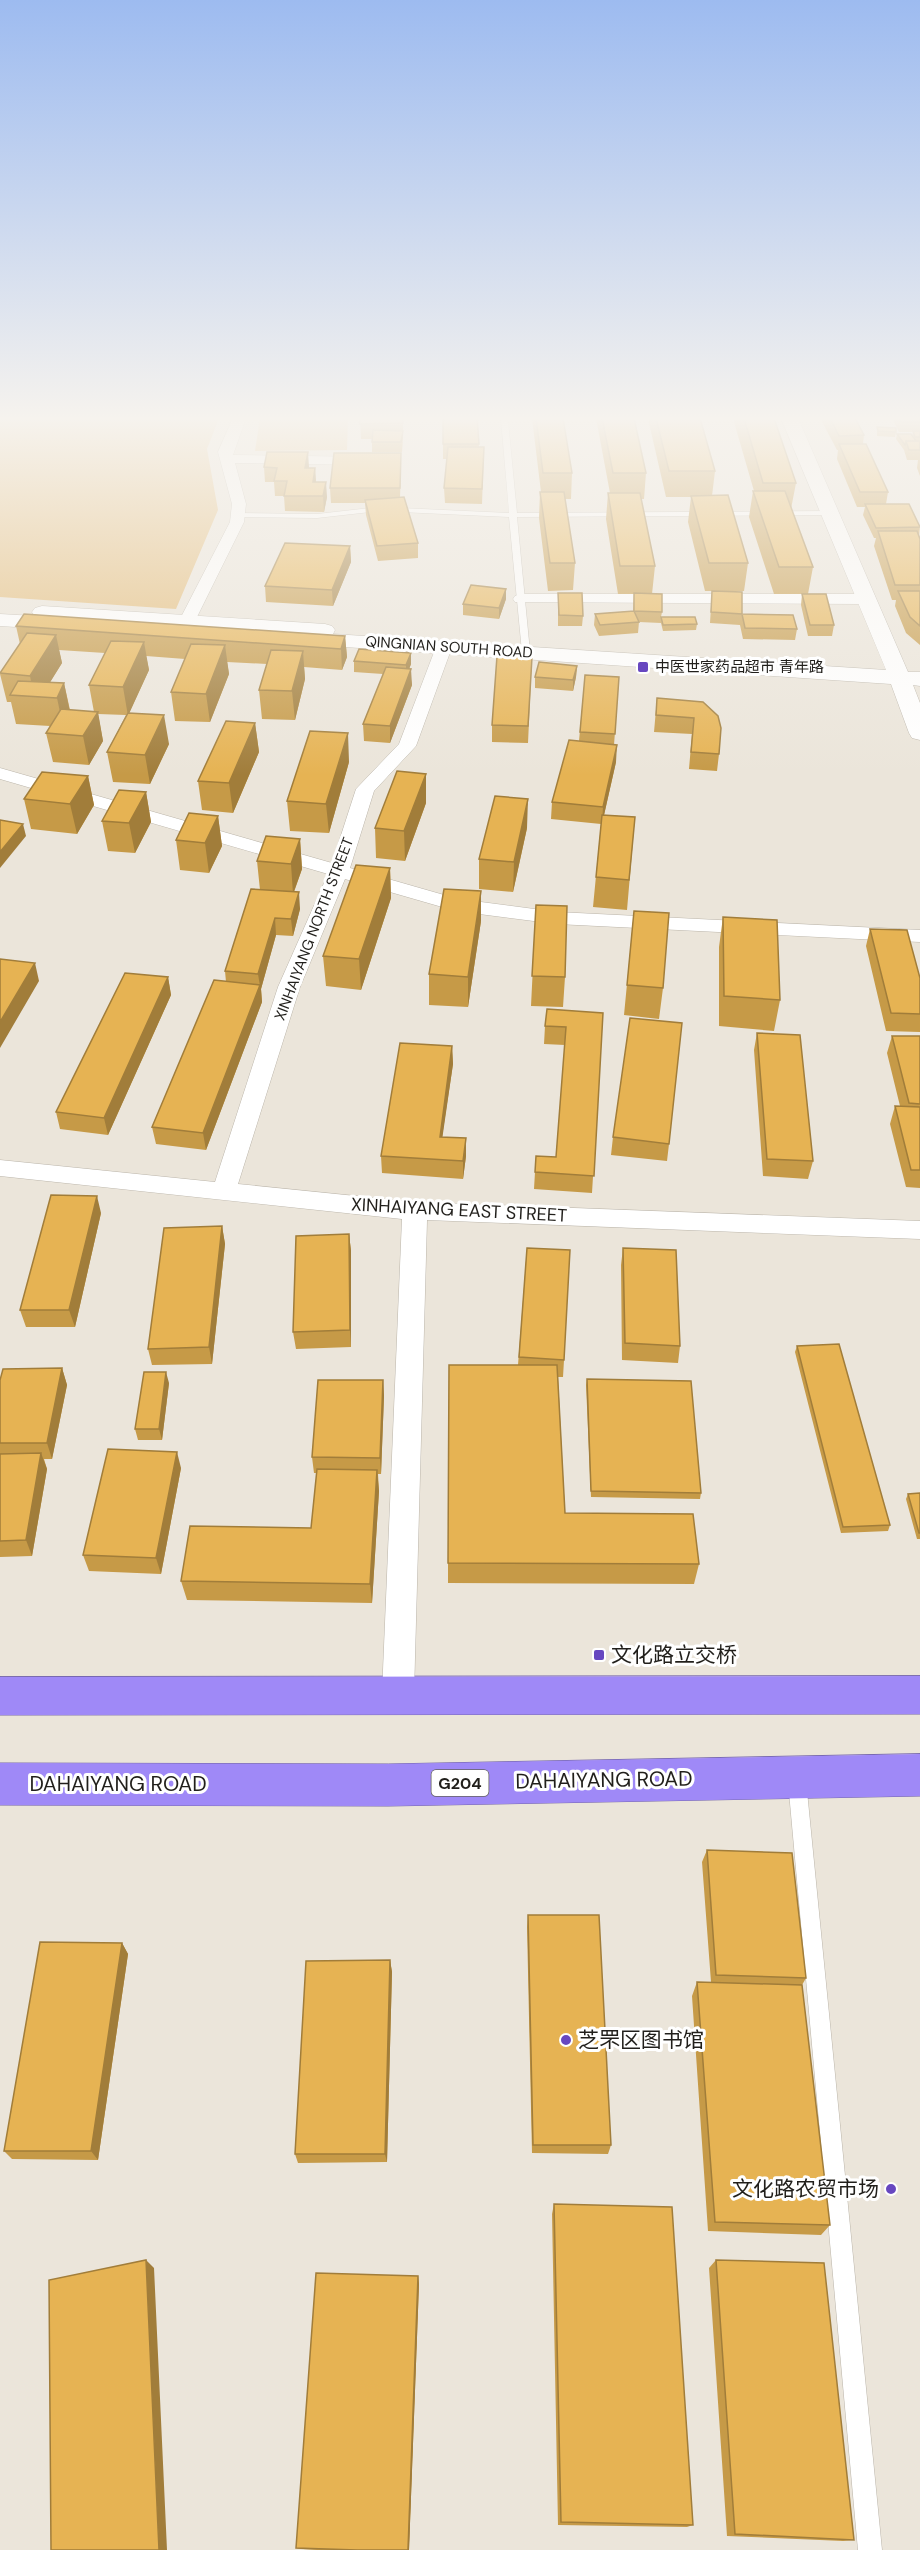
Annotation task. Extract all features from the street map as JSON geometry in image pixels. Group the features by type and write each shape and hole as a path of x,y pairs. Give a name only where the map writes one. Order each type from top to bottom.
{"highway":[{"path":"0,1696 920,1695"},
{"name":"DAHAIYANG ROAD","path":"0,1784 388,1785 920,1775"}],"main road":[{"path":"839,537 866,599 904,674 920,734"},
{"name":"QINGNIAN SOUTH ROAD","path":"0,609 904,674 920,668"},
{"name":"QINGNIAN SOUTH ROAD","path":"0,620 444,646 525,647"}],"street":[{"path":"187,621 229,537"},
{"path":"521,599 866,599"},
{"name":"XINHAIYANG NORTH STREET","path":"223,1193 289,987 339,871 365,789 407,746 444,646"},
{"path":"0,773 456,905 556,918 920,936"},
{"name":"XINHAIYANG EAST STREET","path":"0,1168 223,1193 415,1211 920,1230"},
{"path":"398,1694 415,1211"}],"lane":[{"path":"515,537 525,647"},
{"path":"797,1776 870,2550"}],"shaded area":[{"path":"0,537 207,537 176,609 0,597"}],"building":[{"path":"375,537 416,537 418,543 377,546"},
{"path":"546,537 571,537 575,563 550,563"},
{"path":"615,537 649,537 655,566 620,566"},
{"path":"702,537 740,537 748,563 709,563"},
{"path":"769,537 802,537 813,567 779,567"},
{"path":"880,537 919,537 920,585 895,585"},
{"path":"285,543 350,546 332,590 265,586"},
{"path":"471,585 506,589 499,608 463,604"},
{"path":"712,591 742,592 742,614 711,612"},
{"path":"898,591 920,591 920,626 910,617"},
{"path":"558,593 582,593 583,616 559,615"},
{"path":"634,593 662,594 662,612 634,611"},
{"path":"802,594 826,594 834,625 810,625"},
{"path":"634,611 639,622 600,625 595,614"},
{"path":"24,614 345,636 341,649 16,626"},
{"path":"742,614 793,615 797,629 745,628"},
{"path":"661,617 695,617 697,624 663,625"},
{"path":"27,633 56,635 30,676 0,673"},
{"path":"111,641 144,642 123,687 89,685"},
{"path":"191,644 225,645 206,694 171,692"},
{"path":"359,649 411,653 406,665 354,661"},
{"path":"271,650 303,651 292,691 259,690"},
{"path":"497,656 532,657 528,726 492,725"},
{"path":"539,662 577,666 573,680 535,677"},
{"path":"386,667 411,669 390,726 363,724"},
{"path":"585,675 619,677 615,734 580,732"},
{"path":"18,681 64,683 57,698 10,695"},
{"path":"657,698 703,702 718,716 721,728 719,754 691,752 694,718 656,715"},
{"path":"61,709 98,712 83,736 46,733"},
{"path":"128,713 164,715 145,755 107,752"},
{"path":"226,721 255,723 229,783 198,781"},
{"path":"310,731 348,733 326,804 287,801"},
{"path":"569,740 617,745 603,807 552,802"},
{"path":"397,771 426,774 404,831 375,828"},
{"path":"42,772 88,776 70,804 24,799"},
{"path":"119,790 146,792 129,823 102,821"},
{"path":"495,796 528,799 514,862 479,859"},
{"path":"189,813 218,816 205,843 176,840"},
{"path":"602,815 635,817 629,880 596,877"},
{"path":"0,820 23,824 0,852"},
{"path":"266,836 300,839 291,864 257,861"},
{"path":"356,865 390,868 359,959 323,956"},
{"path":"251,889 299,892 291,919 275,918 258,974 225,971"},
{"path":"444,889 481,891 468,977 429,974"},
{"path":"536,905 567,906 565,977 532,976"},
{"path":"634,911 669,913 663,988 627,985"},
{"path":"723,917 777,920 780,1000 724,996"},
{"path":"870,929 907,930 920,978 920,1014 891,1013"},
{"path":"0,959 35,963 0,1022"},
{"path":"125,973 168,977 104,1118 56,1112"},
{"path":"214,980 260,985 203,1133 152,1127"},
{"path":"547,1009 603,1013 594,1176 535,1172 536,1156 556,1157 566,1027 545,1026"},
{"path":"630,1018 682,1023 669,1144 613,1137"},
{"path":"757,1033 800,1035 813,1161 767,1159"},
{"path":"892,1036 920,1036 920,1104 909,1103"},
{"path":"400,1043 452,1046 440,1137 466,1138 463,1161 381,1156"},
{"path":"895,1106 920,1107 920,1170 911,1170"},
{"path":"51,1195 97,1196 69,1310 20,1310"},
{"path":"222,1226 209,1347 148,1349 164,1228"},
{"path":"349,1234 350,1330 293,1332 296,1236"},
{"path":"527,1248 570,1250 564,1360 519,1357"},
{"path":"623,1248 676,1250 680,1346 625,1343"},
{"path":"839,1344 890,1525 843,1527 797,1346"},
{"path":"449,1365 557,1365 565,1513 693,1514 699,1564 448,1563"},
{"path":"62,1368 47,1443 0,1443 0,1380 3,1369"},
{"path":"144,1372 166,1372 159,1429 135,1429"},
{"path":"587,1379 691,1381 701,1493 591,1491"},
{"path":"318,1380 383,1380 380,1458 312,1457"},
{"path":"108,1449 177,1452 156,1558 83,1555"},
{"path":"41,1453 26,1540 0,1541 0,1454"},
{"path":"317,1469 377,1470 370,1584 181,1581 190,1526 311,1528"},
{"path":"920,1493 920,1533 919,1533 908,1494"},
{"path":"707,1850 792,1853 806,1978 716,1975"},
{"name":"芝罘区图书馆","path":"528,1915 599,1915 611,2145 533,2145"},
{"path":"40,1942 122,1943 91,2151 4,2151"},
{"path":"390,1960 385,2154 295,2154 306,1961"},
{"path":"697,1982 802,1985 830,2225 715,2222"},
{"path":"554,2204 672,2207 693,2525 561,2522"},
{"path":"146,2260 159,2550 51,2550 49,2280"},
{"path":"716,2260 824,2263 854,2540 735,2534"},
{"path":"316,2273 418,2276 408,2550 296,2548"}],"place":[{"name":"中医世家药品超市 青年路","path":"643,667"},
{"name":"文化路立交桥","path":"599,1655"},
{"name":"芝罘区图书馆","path":"566,2040"},
{"name":"文化路农贸市场","path":"891,2189"}]}
